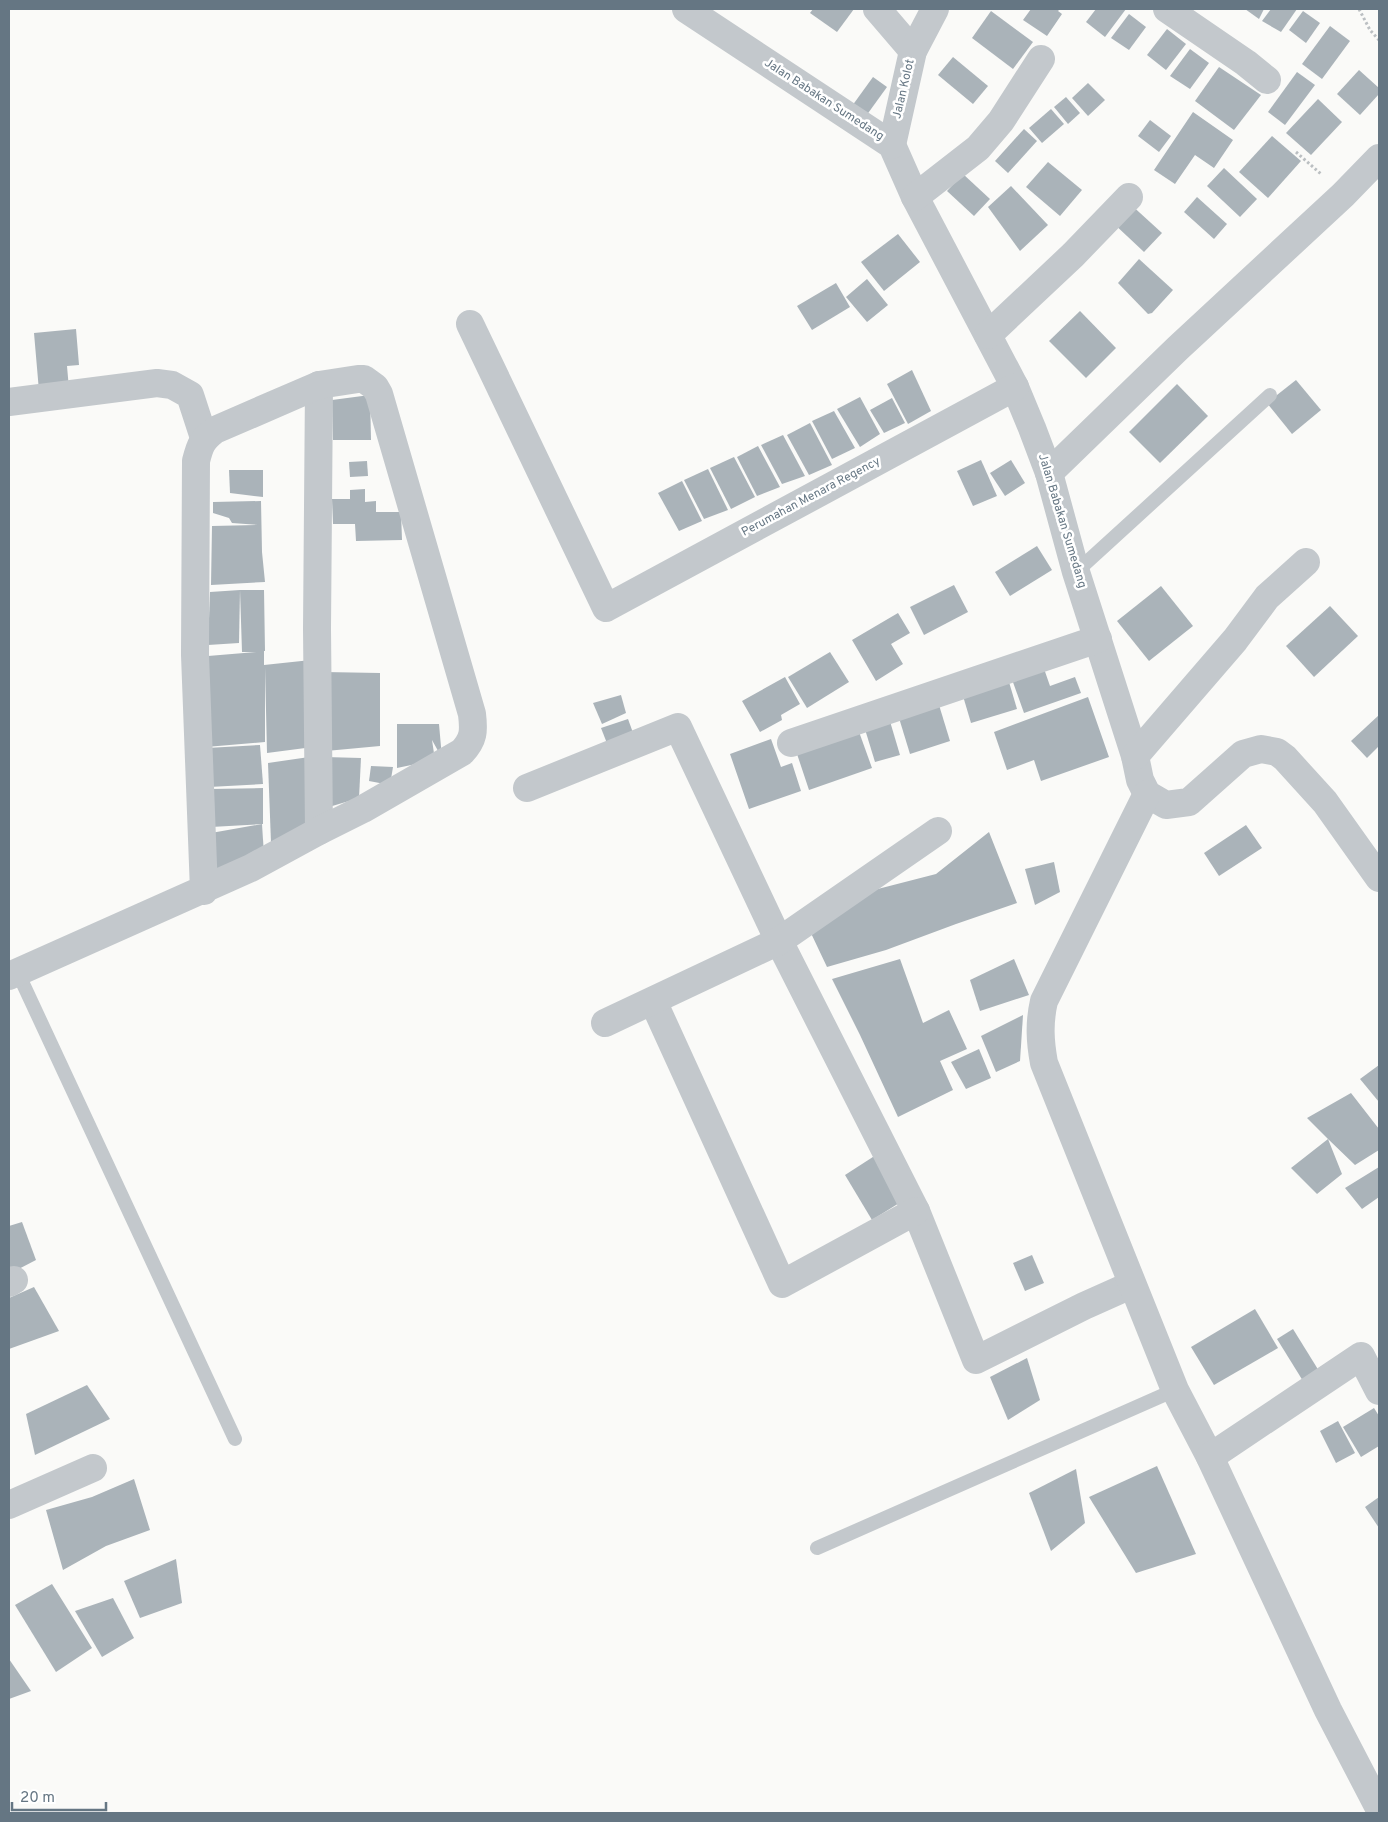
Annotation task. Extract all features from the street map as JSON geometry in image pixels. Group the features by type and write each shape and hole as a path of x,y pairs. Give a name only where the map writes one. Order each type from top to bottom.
{"street":[{"name":"Jalan Babakan Sumedang","path":"686,9 892,144 915,197 1015,387 1049,473 1076,572 1135,756 1140,780 1147,794"},
{"path":"877,9 913,51"},
{"name":"Jalan Kolot","path":"892,144 913,51 935,9"},
{"path":"1167,9 1246,63 1267,80"},
{"path":"915,197 978,148 1001,121 1041,59"},
{"path":"1049,473 1178,348 1343,195 1379,158"},
{"path":"988,336 1073,256 1129,197"},
{"name":"Perumahan Menara Regency","path":"470,324 606,608 1015,387"},
{"path":"13,975 204,891 251,868 318,831 363,809 462,752 470,744 473,725 472,714 379,394 375,387 364,379 358,378 319,385 214,430 204,438 199,448 196,460 194,655 204,891"},
{"path":"9,402 157,383 172,385 190,395 204,438"},
{"path":"318,831 319,385"},
{"path":"1135,756 1235,640 1267,597 1306,562"},
{"path":"790,744 1098,639"},
{"path":"527,788 678,727 779,941 916,1211 976,1360 1131,1284"},
{"path":"1379,878 1325,802 1285,758 1277,752 1261,749 1243,754 1189,802 1166,805 1147,794 1044,1001 1039,1036 1044,1063 1175,1390 1210,1457 1328,1710 1379,1808"},
{"path":"605,1023 779,941 938,831"},
{"path":"652,1001 782,1284 916,1211"},
{"path":"1210,1457 1361,1356 1379,1391"},
{"path":"9,1505 93,1468"}],"lane":[{"path":"1076,572 1270,395"},
{"path":"13,975 235,1439"},
{"path":"817,1548 1175,1390"}],"path":[{"path":"1359,9 1370,30 1379,40"}],"building":[{"path":"813,9 854,9 837,32 810,13"},
{"path":"1031,9 1060,9 1058,11 1062,14 1047,36 1023,20"},
{"path":"1096,9 1126,9 1105,37 1086,22"},
{"path":"1245,9 1264,9 1259,19"},
{"path":"1271,9 1297,9 1281,32 1262,21"},
{"path":"991,11 1033,42 1013,69 972,38"},
{"path":"1303,11 1320,23 1306,43 1289,30"},
{"path":"1129,14 1146,27 1129,50 1111,38"},
{"path":"1330,26 1350,41 1322,79 1302,64"},
{"path":"1167,29 1186,44 1166,70 1147,55"},
{"path":"1190,49 1209,63 1190,89 1170,76"},
{"path":"953,57 988,86 973,104 938,75"},
{"path":"1219,67 1261,95 1234,130 1195,101"},
{"path":"1359,70 1379,88 1379,94 1360,115 1337,94"},
{"path":"1297,72 1315,85 1285,125 1268,112"},
{"path":"873,77 887,87 866,116 852,106"},
{"path":"1088,83 1105,100 1088,116 1072,98"},
{"path":"1066,97 1080,113 1068,124 1054,107"},
{"path":"1318,99 1342,122 1311,155 1286,133"},
{"path":"1051,109 1064,124 1042,143 1029,128"},
{"path":"1193,112 1233,140 1214,168 1195,155 1175,184 1154,170"},
{"path":"1150,120 1171,136 1159,152 1138,136"},
{"path":"1024,129 1037,141 1008,173 995,161"},
{"path":"1272,136 1301,161 1268,198 1239,172"},
{"path":"1048,162 1082,190 1060,216 1026,187"},
{"path":"1224,168 1257,199 1240,217 1207,186"},
{"path":"963,174 990,199 974,216 947,191"},
{"path":"1011,186 1048,225 1020,251 988,207"},
{"path":"1197,197 1227,224 1214,239 1184,212"},
{"path":"1128,202 1162,233 1144,252 1111,221"},
{"path":"898,234 920,262 884,291 861,262"},
{"path":"1139,259 1173,290 1152,313 1148,314 1118,283"},
{"path":"867,279 888,305 867,322 846,297"},
{"path":"836,283 850,307 812,330 797,306"},
{"path":"1080,311 1116,348 1086,378 1049,341"},
{"path":"76,329 79,365 67,366 69,389 39,391 34,333"},
{"path":"912,370 931,411 908,424 887,384"},
{"path":"1296,380 1321,410 1292,434 1267,403"},
{"path":"1177,384 1208,416 1160,463 1129,432"},
{"path":"370,395 371,440 333,440 332,400"},
{"path":"860,397 880,434 860,447 837,409"},
{"path":"892,398 905,423 884,433 870,410"},
{"path":"834,411 855,448 832,459 812,421"},
{"path":"810,423 832,465 809,475 787,435"},
{"path":"783,435 805,476 782,484 761,445"},
{"path":"758,446 780,487 757,496 737,457"},
{"path":"734,457 755,497 731,509 710,468"},
{"path":"981,460 997,496 973,506 957,471"},
{"path":"1011,460 1025,483 1005,496 990,473"},
{"path":"367,461 368,476 350,477 349,462"},
{"path":"708,469 728,510 704,519 684,480"},
{"path":"229,470 263,470 263,497 230,493"},
{"path":"682,481 702,521 679,531 658,493"},
{"path":"365,489 365,502 376,501 376,512 401,512 402,540 356,541 355,524 333,524 332,499 350,499 350,490"},
{"path":"261,501 262,552 265,582 211,585 212,526 258,525 232,523 229,518 213,513 213,502"},
{"path":"1037,546 1052,570 1010,596 995,572"},
{"path":"954,585 968,612 924,635 910,607"},
{"path":"1161,586 1193,626 1149,661 1117,621"},
{"path":"240,590 239,643 208,645 210,592"},
{"path":"240,590 264,590 264,665 311,660 313,747 267,753 265,667 265,742 206,747 196,657 256,652 242,652"},
{"path":"1330,606 1358,636 1314,677 1286,646"},
{"path":"898,613 910,633 891,644 903,664 876,681 852,640"},
{"path":"830,652 849,682 807,708 788,677"},
{"path":"1041,660 1050,686 1075,677 1081,693 1024,713 1009,671"},
{"path":"324,672 380,673 380,746 326,751"},
{"path":"785,677 800,704 781,715 782,720 760,732 742,701"},
{"path":"1009,682 1017,709 971,723 963,696"},
{"path":"621,695 626,713 602,724 593,703"},
{"path":"1088,697 1109,757 1041,781 1034,760 1007,770 994,732"},
{"path":"939,705 950,741 910,754 899,718"},
{"path":"1379,715 1379,746 1367,758 1351,741"},
{"path":"889,718 900,755 875,762 864,726"},
{"path":"628,719 636,741 610,751 601,728"},
{"path":"397,724 439,724 442,758 432,740 435,760 397,768"},
{"path":"858,729 872,768 809,790 796,751"},
{"path":"771,739 781,767 792,763 801,791 749,809 730,754"},
{"path":"260,745 263,784 209,787 207,748"},
{"path":"316,756 317,829 271,843 268,763"},
{"path":"325,757 361,758 359,798 329,807"},
{"path":"371,766 393,767 390,785 369,781"},
{"path":"263,788 263,824 211,827 210,789"},
{"path":"262,824 264,855 216,875 211,833"},
{"path":"1246,825 1262,848 1219,876 1204,853"},
{"path":"989,832 1017,903 886,950 827,967 809,929 870,891 936,874"},
{"path":"1054,862 1060,892 1035,905 1025,869"},
{"path":"900,959 923,1023 949,1010 967,1049 940,1061 953,1090 898,1117 832,979"},
{"path":"1014,959 1029,995 980,1011 970,980"},
{"path":"1023,1015 1020,1061 996,1072 981,1036"},
{"path":"979,1049 991,1078 966,1089 951,1062"},
{"path":"1379,1065 1379,1102 1360,1079"},
{"path":"1351,1093 1379,1129 1379,1150 1355,1165 1307,1118"},
{"path":"1328,1139 1342,1174 1317,1194 1291,1168"},
{"path":"876,1155 904,1200 872,1220 845,1175"},
{"path":"1379,1167 1379,1197 1362,1209 1345,1188"},
{"path":"22,1222 36,1260 9,1274 9,1226"},
{"path":"1032,1255 1044,1283 1025,1291 1013,1263"},
{"path":"34,1287 59,1331 9,1349 9,1298"},
{"path":"1255,1309 1278,1348 1214,1385 1191,1347"},
{"path":"1293,1329 1319,1371 1303,1381 1277,1339"},
{"path":"1027,1358 1040,1400 1008,1420 990,1377"},
{"path":"87,1385 110,1419 35,1455 26,1414"},
{"path":"1374,1408 1379,1416 1379,1446 1361,1457 1343,1427"},
{"path":"1338,1421 1355,1453 1336,1463 1320,1431"},
{"path":"1157,1466 1196,1554 1136,1573 1089,1497"},
{"path":"1076,1469 1085,1523 1051,1551 1029,1493"},
{"path":"134,1479 150,1530 106,1546 63,1570 46,1510 92,1497"},
{"path":"1379,1497 1379,1528 1365,1507"},
{"path":"176,1559 182,1603 140,1618 124,1581"},
{"path":"52,1584 92,1648 56,1672 15,1605"},
{"path":"113,1598 134,1638 102,1657 75,1611"},
{"path":"9,1659 31,1691 9,1699"}]}
